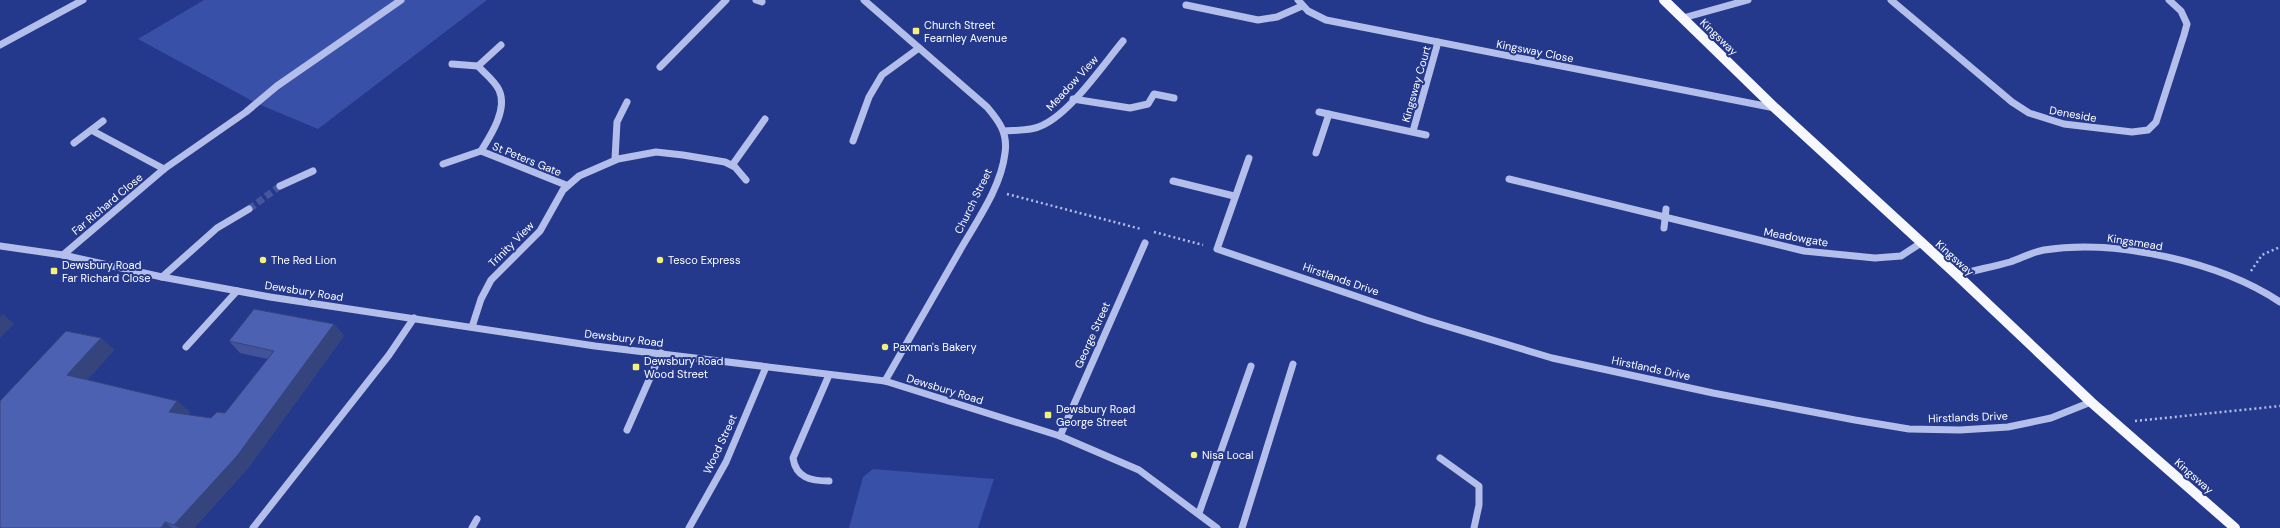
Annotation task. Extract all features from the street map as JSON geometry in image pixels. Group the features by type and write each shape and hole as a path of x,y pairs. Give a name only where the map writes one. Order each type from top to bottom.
{"main road":[{"name":"Kingsway","path":"1664,0 1775,108 1957,275 2091,402 2235,528"}],"street":[{"path":"0,45 83,0"},
{"name":"Far Richard Close","path":"63,255 164,169 246,112 277,86 400,0"},
{"path":"660,67 726,0"},
{"name":"Kingsway Close","path":"1298,0 1302,6 1326,20 1775,108"},
{"path":"1683,18 1748,0"},
{"name":"Deneside","path":"1891,0 2012,102 2029,114 2064,124 2132,132 2148,130 2156,122 2184,35 2187,24 2181,11 2169,0"},
{"name":"Church Street","path":"869,1 919,48 991,108 1004,131 1006,156 993,191 885,382"},
{"path":"1186,5 1258,20 1277,16 1302,6"},
{"name":"Meadow View","path":"1004,131 1043,125 1073,99 1123,42"},
{"name":"Kingsway Court","path":"1413,131 1438,42"},
{"path":"452,64 478,66 501,45"},
{"path":"853,141 869,97 882,75 919,48"},
{"name":"St Peters Gate","path":"478,66 500,92 501,102 495,127 481,151"},
{"path":"1073,99 1130,108 1148,104 1154,94 1174,98"},
{"path":"615,159 619,111 626,102"},
{"name":"Kingsway Court","path":"1319,112 1426,135"},
{"path":"1316,153 1329,114"},
{"path":"746,180 733,164 764,118"},
{"path":"74,143 93,131 103,121"},
{"name":"Far Richard Close","path":"93,131 164,169"},
{"name":"St Peters Gate","path":"443,164 481,151 566,185"},
{"name":"Trinity View","path":"472,326 484,293 495,274 514,258 542,228 566,185 580,176 615,159 646,152 665,151 684,153 705,160 726,161 733,164"},
{"path":"1218,249 1234,196 1249,158"},
{"path":"280,186 313,171"},
{"name":"Meadowgate","path":"1509,179 1766,243 1841,256 1875,258 1901,256 1921,243"},
{"path":"1173,181 1234,196"},
{"path":"162,278 217,228 249,209"},
{"path":"1664,228 1666,209"},
{"name":"George Street","path":"1060,436 1145,243"},
{"name":"Dewsbury Road","path":"0,246 63,255 133,269 162,278 237,291 595,346 885,382 1060,436 1139,470 1199,513 1217,528"},
{"name":"Kingsmead","path":"1957,275 2044,250 2113,248 2175,260 2245,280 2280,302"},
{"name":"Hirstlands Drive","path":"1218,249 1426,320 1552,358 1712,393 1855,420 1909,429 1960,430 2008,427 2051,418 2091,402"},
{"path":"186,347 237,291"},
{"path":"254,528 389,355 414,318"},
{"path":"627,430 661,353"},
{"path":"1242,528 1293,364"},
{"path":"1199,513 1251,366"},
{"name":"Wood Street","path":"689,528 726,462 766,367"},
{"path":"829,374 793,458 794,468 802,477 815,481 829,481"},
{"path":"1440,458 1479,486 1478,505 1474,528"},
{"path":"472,528 477,519"}],"path":[{"path":"993,191 1142,229"},
{"path":"1150,231 1218,249"},
{"path":"2245,280 2262,255 2280,247"},
{"path":"2114,423 2280,406"}],"shaded area":[{"path":"204,0 487,0 318,129 256,103 138,39"},
{"path":"873,469 994,479 978,528 849,528 863,477"}],"building":[{"path":"254,309 334,324 237,456 174,525 165,522 161,528 0,528 0,401 66,331 101,338 67,375 177,401 169,412 211,418 217,412 225,413 274,351 229,341"}],"tunnel":[{"path":"249,209 280,186"}],"place":[{"name":"Church Street Fearnley Avenue","path":"916,31"},
{"name":"The Red Lion","path":"263,260"},
{"name":"Tesco Express","path":"660,260"},
{"name":"Dewsbury Road Far Richard Close","path":"54,271"},
{"name":"Paxman's Bakery","path":"885,347"},
{"name":"Dewsbury Road Wood Street","path":"636,367"},
{"name":"Dewsbury Road George Street","path":"1048,415"},
{"name":"Nisa Local","path":"1194,455"}]}
